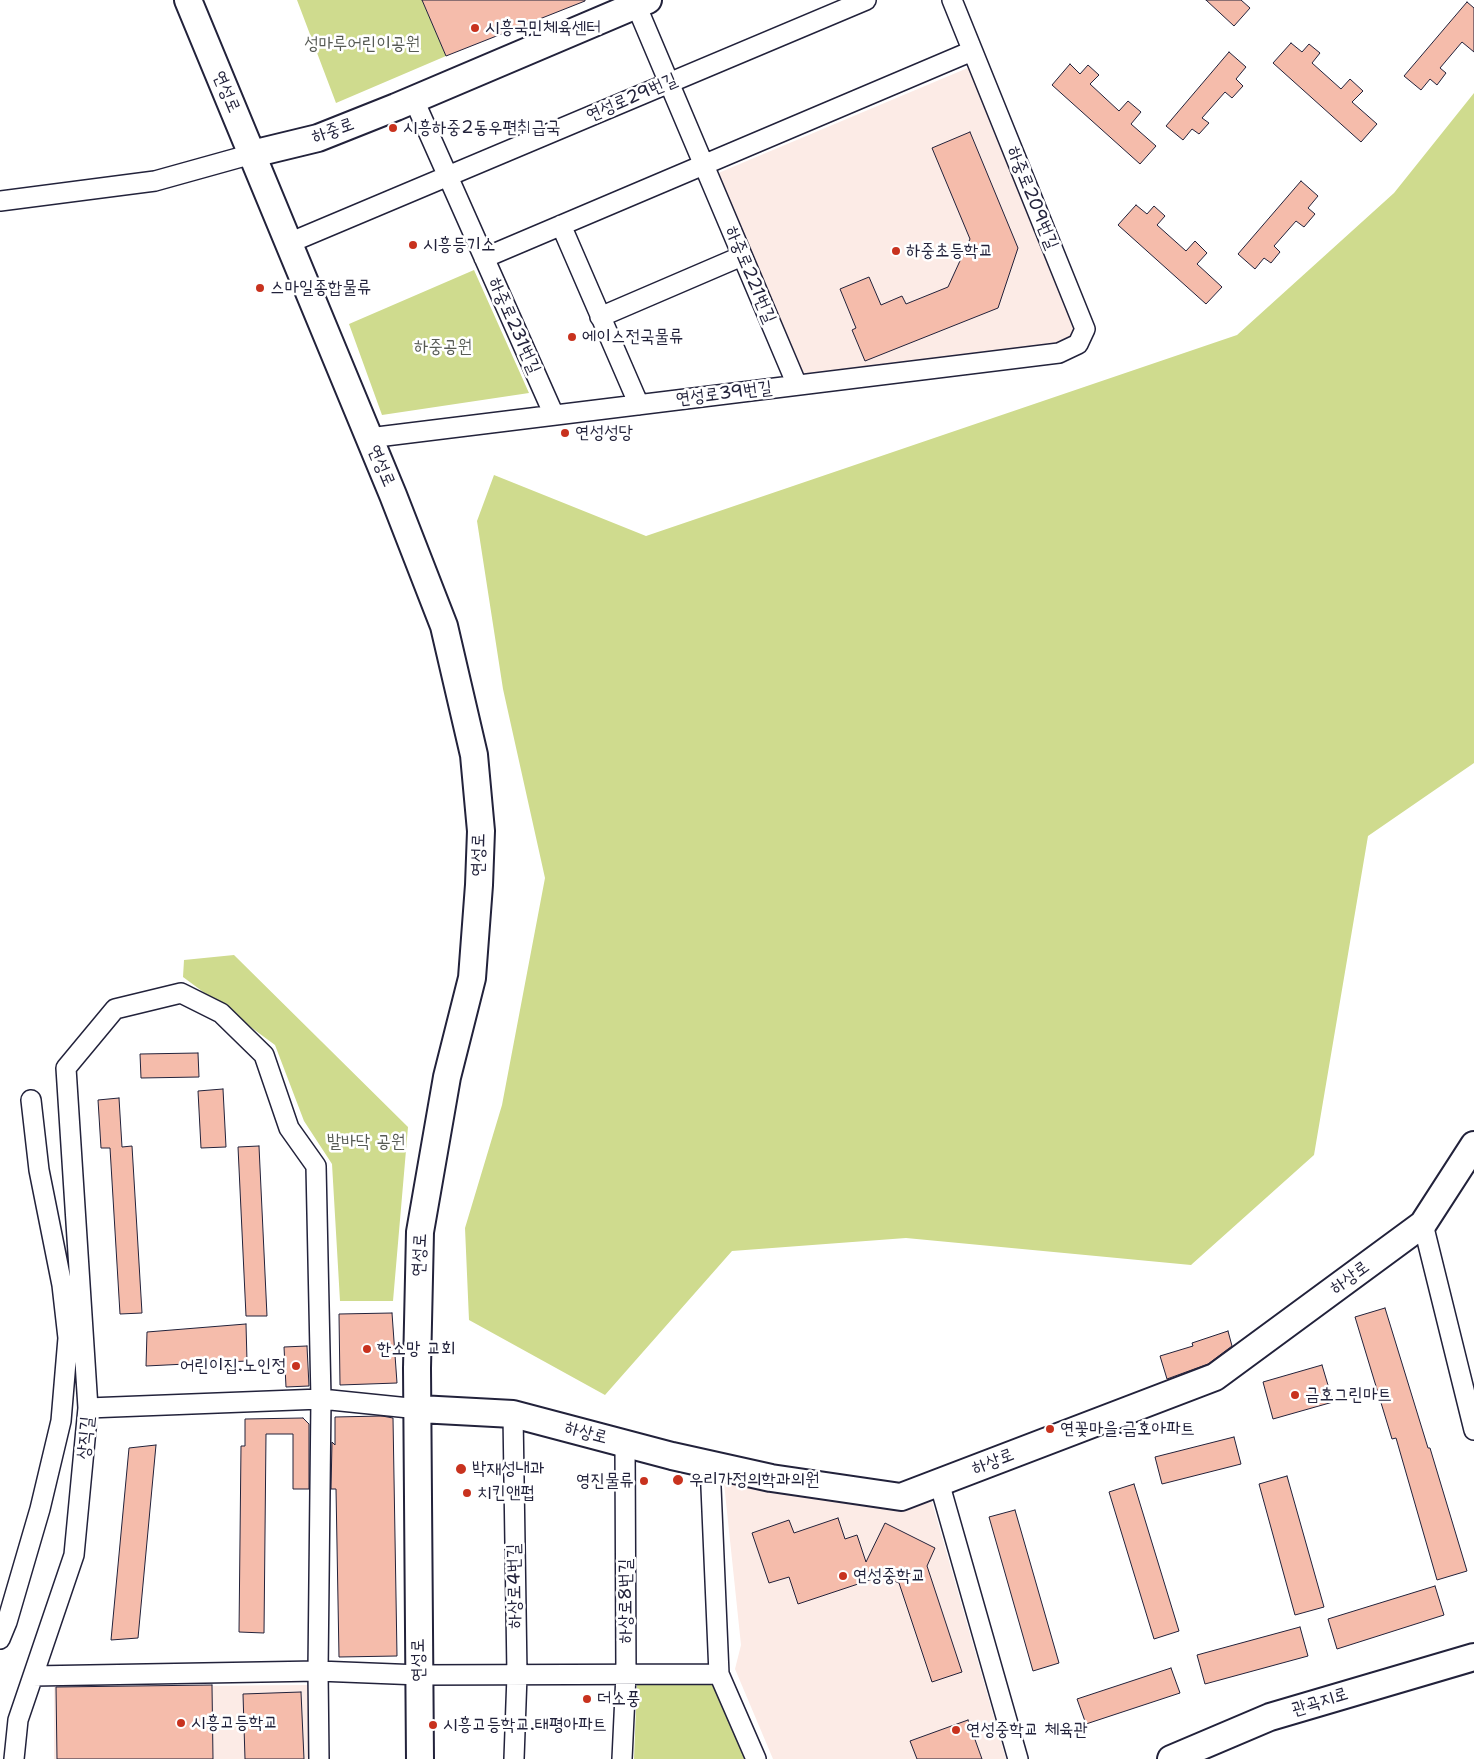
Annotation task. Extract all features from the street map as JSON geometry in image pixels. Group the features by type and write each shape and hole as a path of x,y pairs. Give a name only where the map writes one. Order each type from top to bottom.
{"street":[{"name":"연성로","path":"188,0 369,438 444,626 474,755 481,831 472,978 447,1077 420,1232 417,1368 419,1409 417,1440 420,1759"},
{"name":"연성로29번길","path":"289,243 866,0"},
{"name":"하중로209번길","path":"952,0 1085,329 1078,344"},
{"name":"하중로","path":"0,201 155,181 318,138 414,100 640,2"},
{"name":"하중로221번길","path":"640,2 669,83 797,385"},
{"path":"484,258 972,51"},
{"name":"하중로231번길","path":"414,100 554,415"},
{"path":"561,225 639,405"},
{"path":"600,317 742,256"},
{"name":"연성로39번길","path":"369,438 1059,353 1078,344"},
{"path":"88,1408 66,1068 115,1009 181,993 220,1013 264,1055 289,1128 316,1166 321,1400 319,1759"},
{"path":"0,1639 40,1509 61,1421 68,1338 62,1285 39,1170 30,1100"},
{"name":"하상로","path":"419,1409 513,1414 771,1478 901,1497 1215,1377 1423,1224 1474,1145"},
{"path":"1423,1224 1474,1430"},
{"name":"상직길","path":"14,1759 18,1720 74,1555 88,1408 321,1400 419,1409"},
{"name":"하상로4번길","path":"513,1414 517,1675 514,1759"},
{"name":"하상로8번길","path":"622,1759 626,1674 625,1443"},
{"path":"710,1464 720,1674 756,1759"},
{"path":"939,1482 1018,1759"},
{"name":"관곡지로","path":"1171,1759 1270,1717 1474,1657"},
{"path":"33,1676 318,1670 420,1675 720,1674"}],"shaded area":[{"name":"하중초등학교","path":"970,67 1076,329 1075,334 1054,346 799,376 716,174"},
{"name":"연성중학교","path":"724,1483 889,1507 932,1502 1006,1759 773,1759 735,1669 741,1645"},
{"name":"시흥고등학교","path":"309,1685 309,1759 54,1759 54,1687"}],"green space":[{"name":"성마루어린이공원","path":"297,0 422,0 446,56 336,103"},
{"path":"1474,93 1474,763 1368,836 1314,1155 1191,1265 906,1238 732,1251 605,1395 469,1320 465,1228 502,1105 545,878 503,689 477,521 494,475 646,536 1237,335 1394,193"},
{"name":"하중공원","path":"474,270 529,393 382,415 349,324"},
{"name":"발바닥 공원","path":"234,955 408,1127 393,1301 340,1301 332,1164 304,1121 275,1045 183,977 184,960"},
{"path":"713,1681 745,1759 634,1759 637,1683"}],"building":[{"name":"시흥국민체육센터","path":"422,0 585,0 585,1 446,56"},
{"path":"1206,0 1241,0 1250,8 1234,26"},
{"path":"1467,2 1474,8 1474,52 1462,42 1440,68 1446,73 1437,85 1430,79 1421,90 1404,76"},
{"path":"1291,43 1302,52 1309,44 1320,53 1312,63 1341,89 1350,79 1363,91 1352,102 1377,124 1361,142 1273,63"},
{"path":"1229,52 1246,67 1236,79 1243,86 1232,98 1225,92 1202,118 1209,123 1199,134 1192,129 1183,140 1166,126"},
{"path":"1070,64 1080,74 1088,65 1099,75 1090,84 1119,111 1128,101 1141,112 1131,124 1156,146 1140,164 1052,85"},
{"path":"970,132 1018,248 998,308 865,361 852,330 856,328 840,289 869,277 881,305 902,296 906,304 948,287 970,239 932,148"},
{"path":"1301,181 1318,196 1308,208 1315,214 1304,227 1296,221 1274,246 1280,252 1271,263 1264,258 1255,269 1238,254"},
{"path":"1136,205 1147,214 1154,206 1165,216 1157,225 1186,251 1195,241 1207,253 1197,264 1222,287 1206,304 1118,225"},
{"path":"198,1053 199,1077 141,1078 140,1054"},
{"path":"223,1089 226,1147 201,1148 198,1091"},
{"path":"119,1098 122,1147 132,1146 142,1313 120,1314 110,1148 101,1148 98,1100"},
{"path":"259,1146 267,1316 246,1316 238,1147"},
{"path":"1385,1308 1467,1571 1437,1580 1396,1438 1392,1439 1355,1317"},
{"name":"한소망 교회","path":"392,1313 397,1383 340,1385 339,1314"},
{"path":"246,1324 247,1361 146,1366 147,1332"},
{"path":"1228,1331 1232,1346 1208,1364 1167,1379 1160,1356 1193,1346 1192,1343"},
{"name":"어린이집.노인정","path":"307,1346 309,1386 286,1387 284,1347"},
{"path":"1322,1365 1333,1402 1273,1419 1263,1382"},
{"path":"382,1416 393,1418 397,1656 339,1657 336,1489 331,1489 332,1442 335,1445 335,1417"},
{"path":"303,1418 309,1424 309,1489 293,1489 293,1434 266,1434 264,1633 239,1632 241,1446 245,1446 245,1419"},
{"path":"1234,1437 1241,1464 1162,1484 1155,1457"},
{"path":"156,1445 138,1638 111,1640 129,1448"},
{"path":"1287,1476 1324,1607 1295,1615 1259,1484"},
{"path":"1134,1484 1179,1631 1154,1639 1109,1492"},
{"path":"1015,1510 1059,1663 1033,1671 989,1517"},
{"name":"연성중학교","path":"838,1518 845,1539 857,1535 866,1562 885,1523 935,1548 927,1566 962,1672 932,1682 899,1583 882,1576 798,1604 789,1577 769,1583 752,1533 789,1520 794,1533"},
{"path":"1435,1586 1444,1615 1337,1649 1328,1619"},
{"path":"1300,1627 1308,1656 1205,1684 1197,1655"},
{"path":"1171,1668 1180,1693 1086,1724 1077,1699"},
{"name":"시흥고등학교","path":"212,1685 213,1759 57,1759 56,1687"},
{"path":"301,1692 304,1759 245,1759 243,1694"},
{"name":"연성중학교 체육관","path":"968,1720 982,1759 917,1759 910,1741"}],"place":[{"name":"시흥국민체육센터","path":"475,28"},
{"name":"시흥하중2동우편취급국","path":"393,128"},
{"name":"시흥등기소","path":"413,245"},
{"name":"하중초등학교","path":"896,251"},
{"name":"스마일종합물류","path":"260,288"},
{"name":"에이스전국물류","path":"572,337"},
{"name":"연성성당","path":"565,433"},
{"name":"한소망 교회","path":"367,1349"},
{"name":"어린이집.노인정","path":"296,1366"},
{"name":"금호그린마트","path":"1295,1395"},
{"name":"연꽃마을.금호아파트","path":"1050,1429"},
{"name":"박재성내과","path":"461,1469"},
{"name":"우리가정의학과의원","path":"678,1480"},
{"name":"영진물류","path":"644,1481"},
{"name":"치킨앤펍","path":"467,1493"},
{"name":"연성중학교","path":"843,1576"},
{"name":"더소풍","path":"587,1699"},
{"name":"시흥고등학교","path":"181,1723"},
{"name":"시흥고등학교.태평아파트","path":"433,1725"},
{"name":"연성중학교 체육관","path":"956,1730"}]}
